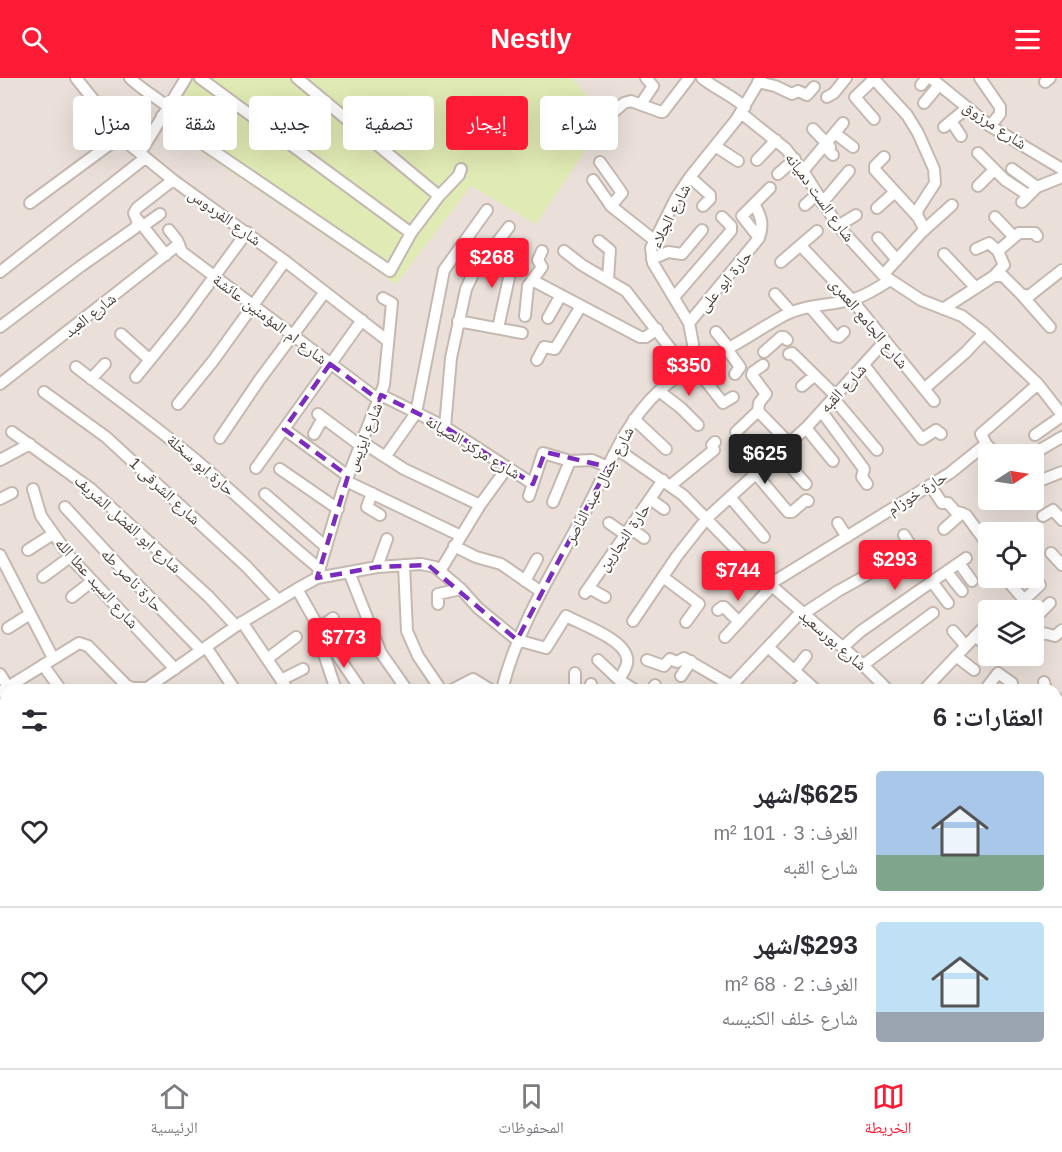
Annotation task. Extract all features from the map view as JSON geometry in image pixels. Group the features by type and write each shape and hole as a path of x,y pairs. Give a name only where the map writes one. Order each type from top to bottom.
{"street":[{"name":"شارع الفردوس","path":"76,78 90,96"},
{"path":"129,78 145,92 153,95 163,108"},
{"path":"175,96 186,78"},
{"path":"200,78 411,233"},
{"path":"297,78 439,196"},
{"path":"641,104 653,86 646,78"},
{"path":"618,108 627,101 663,112 689,78"},
{"name":"شارع الست دميانه","path":"702,78 716,90 728,94 795,159 838,226 886,278 921,300 962,316 984,333 1038,384 1062,414"},
{"path":"827,97 834,93 846,78"},
{"path":"874,119 855,97 874,78 907,115 918,132 934,170 935,183 918,207 918,217"},
{"path":"980,78 1000,107 1000,114 990,126"},
{"path":"760,80 792,94 798,91 807,95 814,87"},
{"name":"شارع الجلاء","path":"690,368 693,344 689,323 652,259 651,248 676,198 743,110 760,80"},
{"path":"924,103 930,81"},
{"name":"شارع مرزوق","path":"930,81 990,126 1062,169"},
{"path":"961,136 947,124 967,108"},
{"path":"0,272 142,155 163,115"},
{"path":"803,171 843,123"},
{"path":"813,129 831,147 829,151 832,155"},
{"path":"836,134 853,147"},
{"path":"757,160 776,140"},
{"path":"715,146 738,161"},
{"path":"30,203 102,150"},
{"name":"شارع الفردوس","path":"136,150 173,180 247,232 387,341"},
{"path":"220,150 389,271 392,270 411,233 439,196 459,175 461,169"},
{"path":"978,153 1025,199 1037,187 1062,177"},
{"path":"884,157 875,170 918,217 924,228 922,232"},
{"path":"778,174 795,159"},
{"path":"600,162 622,192 611,206"},
{"path":"1012,169 1037,187"},
{"path":"978,186 994,170"},
{"path":"805,205 819,199 849,171"},
{"path":"690,177 710,195 710,199 703,206"},
{"path":"166,255 134,213 137,208 173,180"},
{"path":"593,180 611,206 654,240"},
{"path":"759,238 742,218 743,214 770,188"},
{"path":"877,208 895,192"},
{"name":"حارة ابو على","path":"689,323 759,238 763,224 754,204"},
{"name":"شارع جمال عبد الناصر","path":"504,684 517,639 540,591 634,419 659,391 690,368 728,349 791,312 852,300 878,289 897,260 922,232 952,206"},
{"path":"385,457 416,413 444,270 487,210"},
{"path":"0,327 135,228 138,223 160,214"},
{"path":"838,226 856,215"},
{"path":"675,296 731,231 731,226 722,217"},
{"path":"995,217 1014,237"},
{"path":"444,427 451,358 469,281 509,227"},
{"name":"شارع ام المؤمنين عائشة","path":"169,230 182,252 330,364 380,398"},
{"path":"652,259 668,252 682,254 702,230"},
{"path":"781,262 817,231"},
{"path":"136,377 247,232"},
{"path":"998,251 1019,233 1035,233 1037,236"},
{"path":"878,238 897,260"},
{"path":"599,241 610,250 608,279"},
{"path":"943,309 994,276 1004,265 998,251 989,243 976,249"},
{"name":"شارع العبد","path":"0,384 179,244"},
{"name":"شارع الجامع العمرى","path":"801,246 852,300 934,401"},
{"path":"525,316 528,286 542,267 538,260 542,251"},
{"path":"564,251 582,266 608,279 633,298 690,368 709,377 726,396"},
{"path":"944,254 964,267 976,288"},
{"path":"498,328 510,273 516,259"},
{"path":"178,404 213,361 285,261"},
{"path":"1021,294 1029,296 1062,270"},
{"path":"994,276 1003,276 1050,327"},
{"path":"532,280 640,337 646,337 657,329"},
{"path":"220,438 325,292"},
{"path":"775,294 791,312"},
{"path":"548,318 561,295"},
{"name":"شارع ايزيس","path":"318,574 347,479 380,398 385,375 392,303 383,298"},
{"path":"537,360 544,346 555,349 581,306"},
{"path":"810,307 835,336 839,337 844,332"},
{"path":"256,468 362,320"},
{"path":"458,321 522,333"},
{"path":"762,329 774,343"},
{"path":"716,332 740,367 735,374"},
{"path":"924,389 984,333"},
{"path":"121,334 150,360"},
{"path":"764,352 783,336 787,340"},
{"name":"شارع القبه","path":"633,621 663,577 681,544 730,496 790,444 835,398 885,341"},
{"path":"789,354 792,353 835,398 877,450"},
{"path":"91,379 105,364"},
{"path":"763,365 752,374 766,393 759,403 790,444"},
{"path":"864,365 922,439 936,430 941,434"},
{"name":"حارة ابو سخلة","path":"76,368 164,433 286,542 318,574"},
{"path":"802,386 814,376"},
{"name":"حارة خوزام","path":"986,444 981,434 1038,384"},
{"path":"659,391 681,408 698,426"},
{"name":"شارع الشرقى 1","path":"44,392 106,436 246,566 278,600"},
{"name":"شارع مركز الصيانه","path":"380,398 444,427 533,484"},
{"path":"822,412 864,469 862,477 867,484"},
{"path":"1035,435 1062,414"},
{"path":"314,434 321,416 361,444 404,469 480,505"},
{"path":"736,432 771,418"},
{"path":"634,419 666,449"},
{"path":"806,428 833,460"},
{"path":"284,429 347,479 460,536"},
{"name":"شارع ابو الفضل الشريف","path":"12,432 92,489 239,624 284,684"},
{"path":"1044,448 1062,437"},
{"name":"حارة النجارين","path":"605,597 587,590 630,524 667,482 714,450 712,445 715,442"},
{"path":"0,460 30,444"},
{"name":"شارع بورسعيد","path":"617,449 667,482 707,518 771,585 882,684"},
{"name":"حارة خوزام","path":"725,637 739,621 754,612 771,585 930,485 978,451"},
{"path":"529,496 543,453 570,461 592,460 608,467"},
{"path":"778,454 806,484"},
{"path":"553,502 570,461"},
{"path":"440,572 460,536 507,468"},
{"path":"280,469 338,509"},
{"path":"1044,481 1062,472"},
{"path":"756,474 788,512 792,512 806,500 808,501"},
{"path":"930,485 943,504 948,503 955,511 966,515 978,531"},
{"name":"شارع السيد عطا الله","path":"33,489 41,516 70,557 175,669"},
{"path":"0,499 12,493"},
{"path":"372,493 367,507 380,515"},
{"path":"265,495 326,547"},
{"path":"730,496 764,537"},
{"path":"650,499 664,509"},
{"name":"حارة ناصر طه","path":"65,507 122,570 203,649"},
{"path":"1043,516 1053,510 1062,520"},
{"path":"944,529 962,513"},
{"path":"609,523 630,524 644,538"},
{"path":"838,523 847,537"},
{"path":"28,550 53,534"},
{"path":"739,684 768,647 802,613 909,552 911,549 904,535"},
{"path":"377,567 387,539"},
{"path":"454,546 501,564 540,591"},
{"path":"1051,552 1061,562"},
{"path":"0,555 30,614 57,684"},
{"path":"44,577 70,557"},
{"path":"525,580 537,559"},
{"path":"608,561 618,568"},
{"path":"729,579 747,561"},
{"path":"843,647 861,631 963,561 972,581"},
{"path":"404,565 408,631 418,656 437,684"},
{"path":"155,684 239,624 318,574 404,565 429,565 440,572 461,589 478,608 517,639 546,648 566,616 620,644 628,661 619,680"},
{"path":"349,572 381,653 403,684"},
{"path":"947,572 962,591"},
{"path":"663,577 699,604 686,622"},
{"path":"72,597 91,582"},
{"path":"933,583 948,603"},
{"path":"1014,588 1024,600"},
{"path":"297,589 319,628 357,684"},
{"path":"438,604 437,597 441,592 461,589"},
{"path":"1044,609 1050,603"},
{"path":"718,610 724,608 739,621"},
{"path":"863,665 933,613"},
{"path":"8,627 30,614"},
{"path":"319,628 333,618"},
{"path":"1044,633 1055,636 1062,630"},
{"path":"953,631 966,646"},
{"path":"925,684 978,633"},
{"path":"267,659 296,637"},
{"path":"12,684 74,644 84,643 119,684"},
{"path":"768,647 809,684"},
{"path":"203,649 230,684"},
{"path":"795,670 806,656"},
{"path":"956,656 974,670"},
{"path":"325,657 334,684"},
{"path":"646,660 661,666 670,659 677,662 684,658 729,684"},
{"path":"598,660 625,684"},
{"path":"681,676 691,661"},
{"path":"281,680 303,669"},
{"path":"575,673 575,684"},
{"path":"990,684 998,673 1012,683"},
{"path":"463,684 473,679 481,684"},
{"path":"802,684 806,681"}],"highlighted area":[{"path":"330,364 379,400 381,395 445,427 533,484 545,452 608,467 517,640 428,565 377,567 317,578 348,476 284,429"}],"shaded area":[{"path":"0,78 1062,78 1062,684 0,684"}],"green space":[{"path":"192,78 571,78 587,96 540,96 540,150 586,150 536,224 471,186 396,284 198,150 237,150 237,96 179,96"}]}
